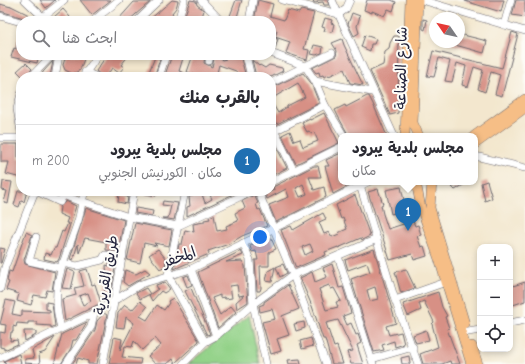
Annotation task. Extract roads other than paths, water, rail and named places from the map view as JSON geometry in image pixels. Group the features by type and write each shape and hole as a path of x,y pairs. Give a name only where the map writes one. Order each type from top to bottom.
{"main road":[{"name":"شارع الصناعة","path":"403,133 413,4"},
{"name":"شارع الصناعة","path":"413,4 413,123 418,133"},
{"path":"478,133 525,99"},
{"path":"478,142 525,109"},
{"path":"417,185 421,208 446,282 471,364"},
{"path":"432,185 430,208 478,364"}],"street":[{"path":"24,0 42,16"},
{"path":"48,16 64,0"},
{"path":"99,16 119,0"},
{"path":"141,16 153,3 163,0"},
{"path":"179,16 184,0"},
{"path":"201,0 216,16"},
{"path":"250,16 253,0"},
{"path":"282,0 339,14 346,9 350,0"},
{"path":"332,0 372,92 392,133"},
{"path":"422,0 525,31"},
{"path":"504,25 510,0"},
{"path":"0,16 16,21"},
{"path":"276,80 332,53"},
{"path":"276,55 305,66 315,81 325,105 342,133"},
{"path":"36,72 47,60"},
{"path":"56,72 58,60"},
{"path":"86,72 92,60"},
{"path":"161,72 164,60"},
{"path":"247,60 250,72"},
{"path":"315,81 372,92"},
{"path":"276,131 325,105"},
{"path":"389,128 398,133"},
{"path":"0,138 16,138"},
{"path":"276,138 294,171"},
{"path":"276,180 338,149"},
{"path":"478,157 525,168"},
{"path":"360,185 396,300 418,364"},
{"name":"المخفر","path":"0,358 94,313 141,284 191,269 360,185"},
{"path":"0,289 3,267 34,196"},
{"path":"47,196 60,202 63,196"},
{"path":"70,196 81,202 129,217 178,226 237,196"},
{"path":"61,328 55,302 61,266 78,222 83,196"},
{"name":"طريق القريرية","path":"103,364 133,196"},
{"path":"185,196 168,276 205,342"},
{"path":"260,196 293,275 326,364"},
{"path":"36,237 28,261 61,266 77,266 102,260 105,255 123,256"},
{"path":"183,364 205,342 216,336 253,304 293,275 377,239"},
{"path":"243,243 250,260 253,304 266,364"},
{"path":"338,256 372,362 413,347"},
{"path":"191,269 216,336"},
{"path":"396,300 446,282"},
{"path":"66,364 91,327 94,313"},
{"path":"513,322 525,320"},
{"path":"468,332 477,330"}],"place":[{"name":"مجلس بلدية يبرود","path":"408,231"}]}
